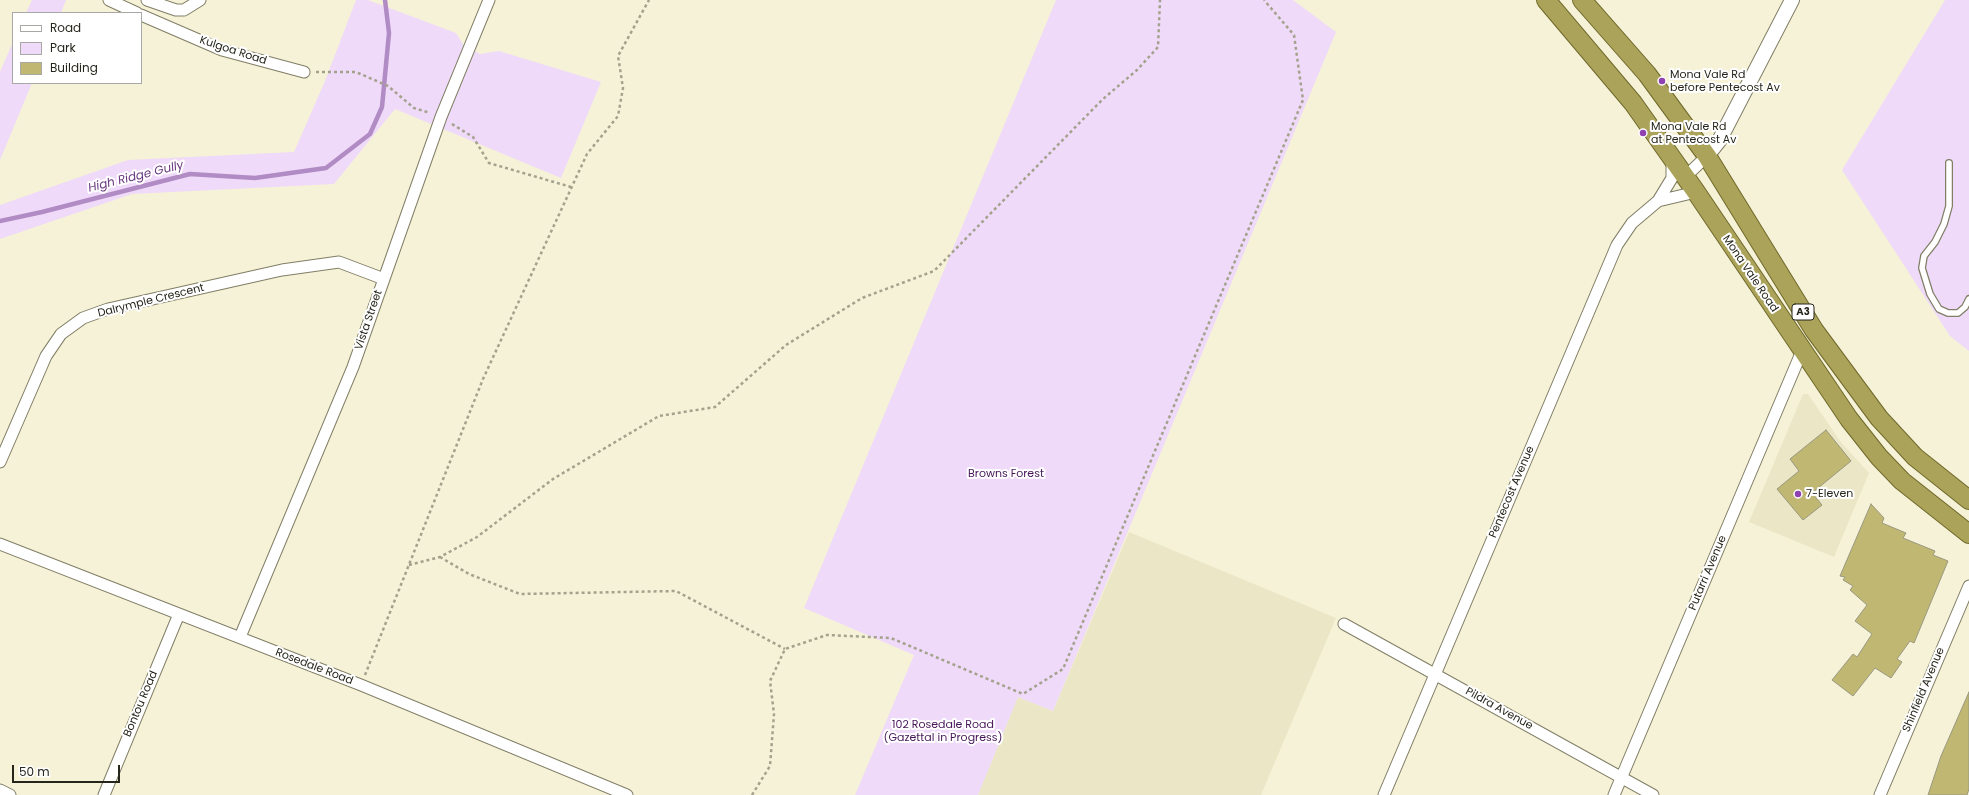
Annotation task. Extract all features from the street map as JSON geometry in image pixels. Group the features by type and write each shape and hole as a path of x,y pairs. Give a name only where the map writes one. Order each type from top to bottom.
{"highway":[{"name":"Mona Vale Road","path":"1546,0 1634,103 1849,419 1879,457 1902,481 1969,534"},
{"name":"A3","path":"1582,0 1647,74 1707,156 1814,330 1879,418 1915,457 1969,500"}],"street":[{"path":"109,0 134,12"},
{"path":"147,0 176,10 184,10 200,0"},
{"name":"Vista Street","path":"240,637 353,367 441,117 489,0"},
{"path":"1685,177 1707,156 1719,141 1792,0"},
{"name":"Kulgoa Road","path":"142,15 222,50 304,72"},
{"name":"Pentecost Avenue","path":"1384,795 1617,245 1632,224 1658,201 1672,178 1673,169 1671,158"},
{"name":"Pentecost Avenue","path":"1658,201 1696,192"},
{"name":"Dalrymple Crescent","path":"0,462 46,356 61,334 83,318 108,309 282,270 339,262 384,279"},
{"name":"Putarri Avenue","path":"1614,795 1802,351"},
{"name":"Rosedale Road","path":"0,544 361,685 627,795"},
{"name":"Shinfield Avenue","path":"1880,795 1969,586"},
{"name":"Bontou Road","path":"104,795 179,614"},
{"name":"Pildra Avenue","path":"1344,624 1654,795"},
{"path":"0,790 10,795"}],"lane":[{"path":"1949,163 1949,206 1944,224 1935,242 1924,256 1922,268 1930,294 1939,309 1948,313 1958,313 1965,307 1969,299"}],"path":[{"path":"361,685 483,379 571,187 588,154 618,116 624,88 618,56 649,0"},
{"path":"409,565 440,557 477,537 553,479 659,416 715,407 786,345 862,298 934,270 1103,99 1137,70 1158,47 1160,0"},
{"path":"752,795 770,766 774,714 770,681 785,649 827,635 891,638 1023,694 1063,669 1303,100 1294,35 1264,0"},
{"path":"304,72 356,72 388,86 414,108 441,117 472,137 489,163 571,187"},
{"path":"440,557 469,574 520,594 676,591 785,649"}],"shaded area":[{"path":"1803,394 1808,394 1840,441 1869,473 1834,557 1749,522"},
{"path":"1129,532 1336,618 1261,795 978,795 1018,697 1053,711"}],"green space":[{"path":"32,0 66,0 61,12 26,12"},
{"path":"356,0 368,0 456,33 464,46 480,54 499,51 601,82 561,178 395,109 334,184 132,194 0,239 0,205 128,160 294,152 325,81"},
{"name":"Browns Forest","path":"1056,0 1293,0 1336,32 1053,711 1018,697 978,795 855,795 914,655 804,608"},
{"path":"1945,0 1969,0 1969,351 1950,336 1842,170"},
{"path":"12,44 12,84 32,84 0,160 0,72"}],"building":[{"path":"1826,430 1851,461 1812,493 1822,505 1803,520 1777,489 1799,471 1790,459"},
{"path":"1871,504 1884,518 1882,523 1906,533 1903,538 1935,551 1933,555 1948,561 1914,643 1910,641 1897,659 1902,662 1891,678 1875,668 1853,696 1832,680 1853,654 1857,657 1872,634 1855,621 1867,605 1850,590 1853,586 1843,580 1845,577 1840,576"},
{"path":"1969,692 1969,789 1967,795 1928,795 1941,756"}],"waterway":[{"name":"High Ridge Gully","path":"0,221 42,212 190,174 255,178 326,168 370,134 382,107 389,33 385,0"}],"place":[{"name":"Mona Vale Rd before Pentecost Av","path":"1662,81"},
{"name":"Mona Vale Rd at Pentecost Av","path":"1643,133"},
{"name":"7-Eleven","path":"1798,494"}],"park label":[{"name":"102 Rosedale Road (Gazettal in Progress)","path":"943,731"}]}
